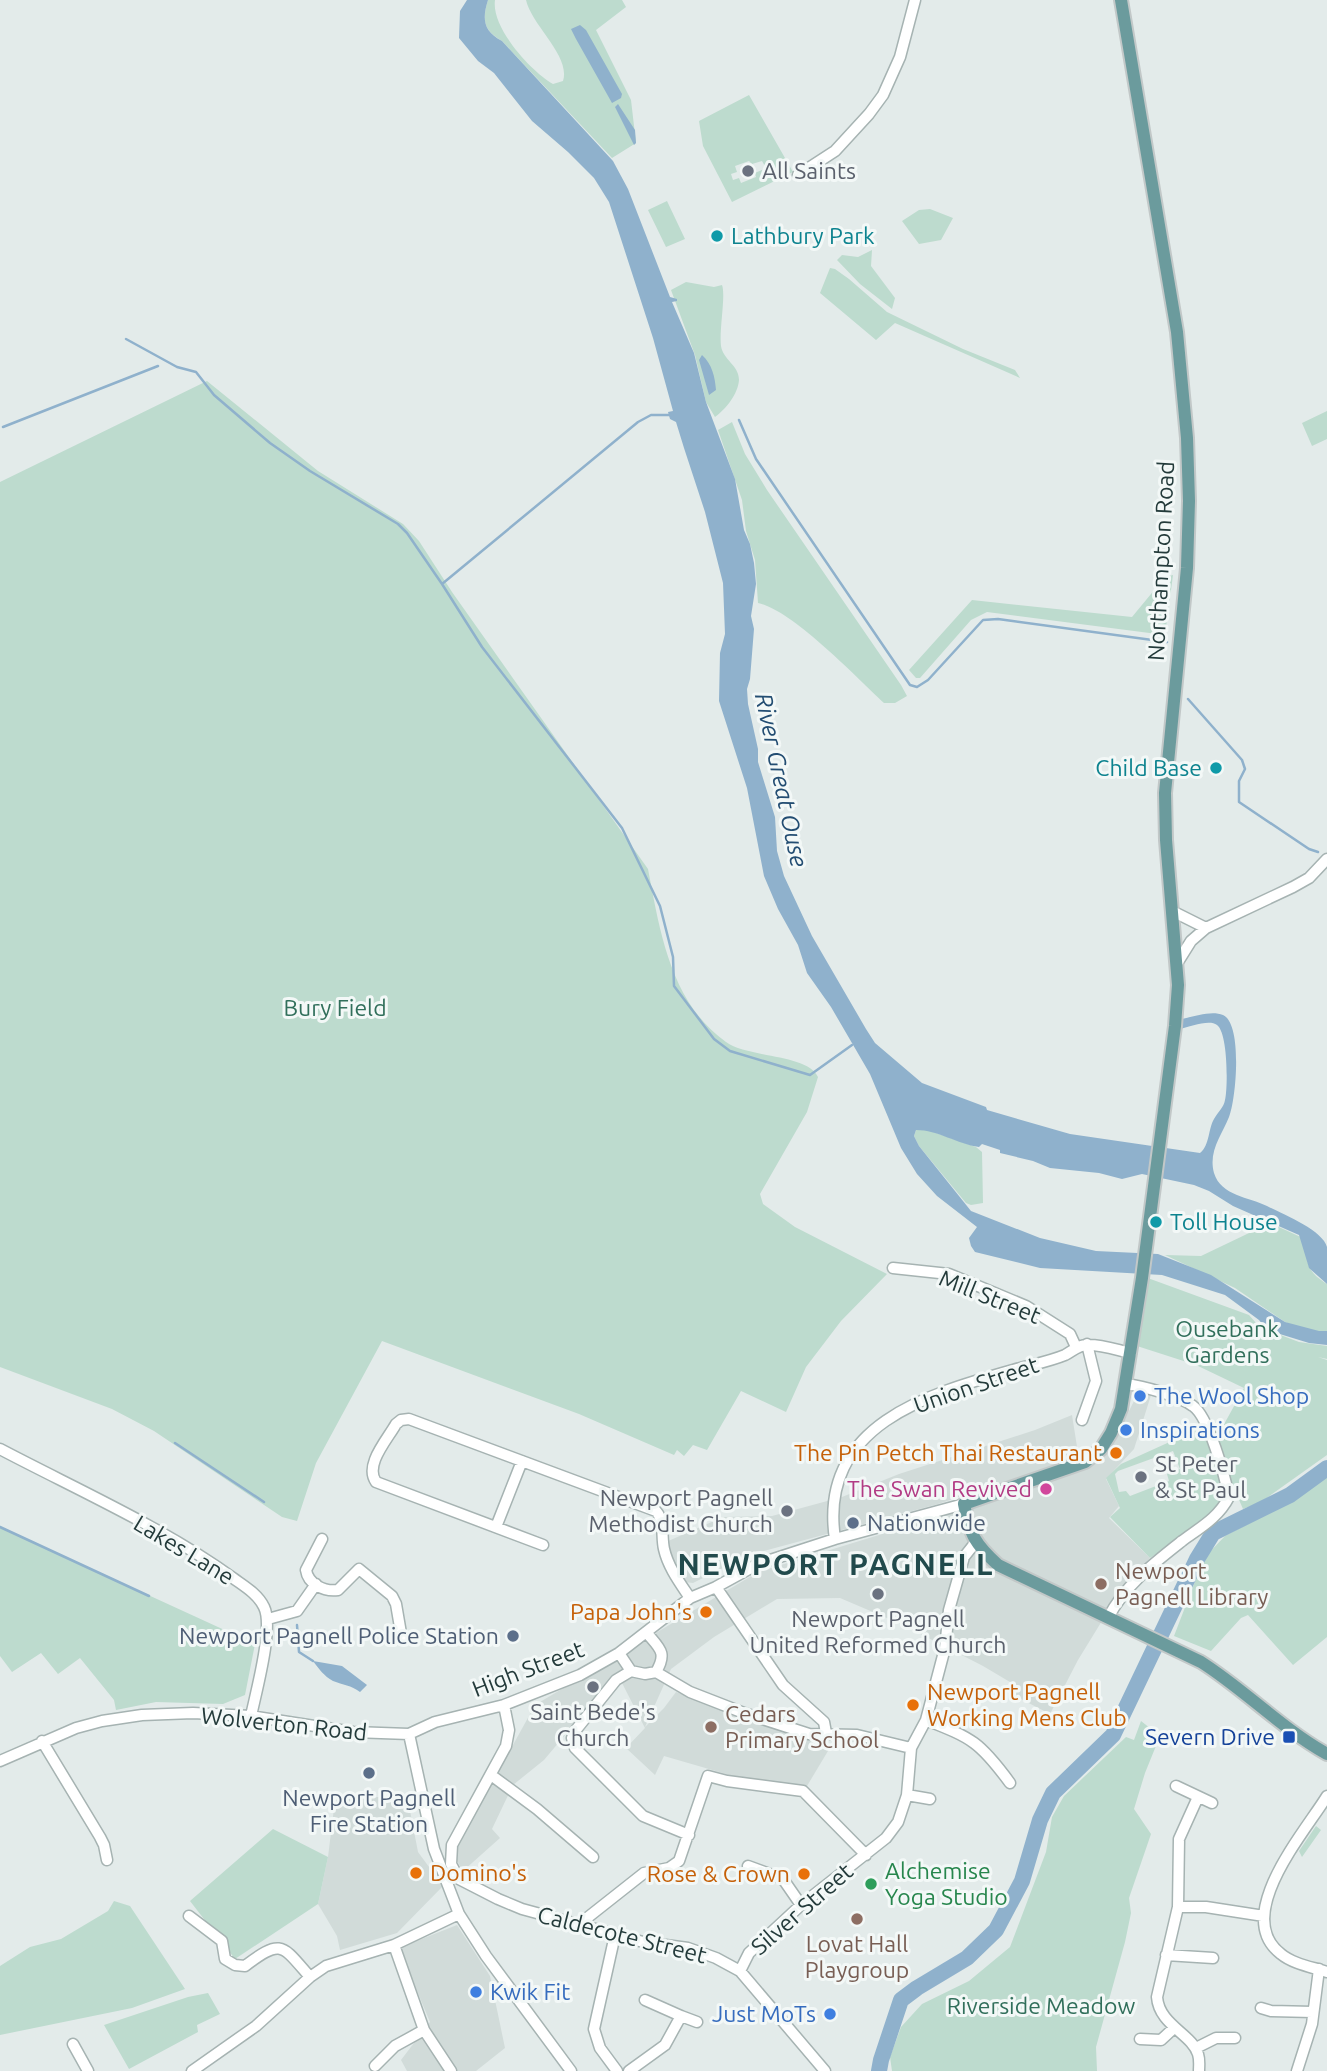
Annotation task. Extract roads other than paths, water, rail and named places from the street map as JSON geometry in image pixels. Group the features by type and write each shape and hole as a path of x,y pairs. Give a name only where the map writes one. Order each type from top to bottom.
{"main road":[{"name":"Northampton Road","path":"1121,0 1177,332 1187,438 1189,501 1187,568 1165,793 1166,840 1178,985 1146,1244"},
{"name":"High Street","path":"964,1504 1085,1462 1101,1449 1121,1409 1146,1244"},
{"path":"964,1504 969,1530 975,1543 998,1564 1201,1662 1226,1678 1296,1735 1327,1754"}],"street":[{"path":"798,175 835,151 883,96 900,57 915,0"},
{"path":"1176,965 1191,941 1206,928 1293,887 1308,878 1327,859"},
{"path":"1172,911 1206,928"},
{"name":"Mill Street","path":"893,1268 949,1275 1026,1306 1070,1334 1081,1346"},
{"path":"1081,1346 1131,1353"},
{"path":"1081,1346 1097,1381 1082,1420"},
{"name":"Union Street","path":"835,1539 835,1504 840,1480 855,1450 876,1427 897,1412 958,1386 1066,1354 1081,1346"},
{"path":"1113,1621 1121,1596 1151,1565 1211,1521 1223,1509 1229,1497 1219,1458 1201,1414 1192,1405 1144,1386 1126,1384"},
{"path":"543,1545 376,1482 372,1476 372,1466 396,1424 409,1419 656,1511 660,1516 668,1559 690,1598"},
{"name":"Lakes Lane","path":"0,1449 180,1544 216,1566 257,1596 268,1619"},
{"path":"496,1527 522,1461"},
{"name":"High Street","path":"409,1734 435,1722 504,1705 580,1675 619,1653 690,1598 758,1564 835,1539 964,1504"},
{"path":"322,1539 306,1570 309,1580 325,1590 338,1590 359,1569 392,1596 402,1639"},
{"name":"Silver Street","path":"740,1971 749,1953 801,1905 886,1838 898,1822 907,1795 911,1748 926,1720 946,1640 949,1610 964,1556 975,1543"},
{"path":"251,1716 268,1619 297,1611 316,1584"},
{"path":"716,1587 783,1685 824,1722 826,1733"},
{"path":"646,1632 662,1651 662,1662 656,1672"},
{"path":"619,1653 631,1671"},
{"path":"689,1835 642,1816 575,1748 572,1738 575,1731 616,1680 631,1671 645,1674 656,1672 690,1692 809,1734 856,1735 911,1748"},
{"name":"Caldecote Street","path":"504,1705 509,1730 506,1746 452,1845 450,1855 453,1871 459,1879 522,1909 643,1942 688,1948 716,1958 740,1971 825,2071"},
{"name":"Wolverton Road","path":"0,1760 42,1741 102,1721 142,1715 193,1713 251,1716 353,1732 409,1734"},
{"path":"926,1720 967,1736 979,1744 1010,1783"},
{"path":"409,1734 435,1849 460,1914 486,1956 571,2071"},
{"path":"42,1741 104,1845 107,1860"},
{"path":"491,1776 537,1809 593,1857"},
{"path":"582,1925 587,1917 644,1873 669,1868 679,1861 708,1776 803,1791 866,1855"},
{"path":"1176,1786 1212,1803"},
{"path":"907,1795 930,1799"},
{"path":"1198,1797 1179,1839 1178,1907 1157,1997 1158,2007 1174,2028 1196,2048 1199,2071"},
{"path":"1297,2071 1312,2024 1323,1970 1282,1955 1274,1948 1263,1926 1264,1916 1288,1852 1327,1797"},
{"path":"748,1866 783,1879 801,1905"},
{"path":"1178,1907 1206,1907 1264,1916"},
{"path":"192,2071 256,2026 326,1966 394,1945 460,1914"},
{"path":"189,1916 222,1941 225,1959 235,1965 245,1966 267,1950 275,1948 287,1951 310,1977"},
{"path":"615,1935 594,2029 600,2048 617,2071"},
{"path":"394,1945 424,2030 451,2071"},
{"path":"1166,1955 1213,1958"},
{"path":"645,2000 697,2022"},
{"path":"1261,2008 1271,2011 1314,2012"},
{"path":"629,2071 665,2045 681,2016"},
{"path":"1140,2039 1161,2040 1174,2028"},
{"path":"375,2066 395,2046 424,2030"},
{"path":"1196,2048 1216,2038 1235,2038"},
{"path":"73,2044 88,2071"}],"water":[{"path":"467,0 488,0 485,19 491,33 502,41 613,161 628,189 670,297 677,299 672,302 694,353 706,402 735,479 744,530 754,563 756,584 751,616 754,629 747,689 748,704 758,749 758,762 775,817 777,851 784,876 812,936 875,1043 922,1083 986,1107 987,1110 1070,1134 1200,1153 1206,1146 1214,1119 1224,1103 1227,1084 1225,1049 1221,1030 1217,1025 1204,1023 1180,1029 1181,1019 1208,1014 1223,1015 1229,1021 1233,1032 1236,1063 1232,1108 1214,1150 1214,1173 1229,1191 1282,1213 1318,1234 1327,1247 1327,1284 1309,1268 1299,1235 1233,1206 1194,1185 1142,1174 1122,1179 1099,1173 1050,1168 1000,1153 1000,1150 982,1144 979,1147 932,1132 916,1130 914,1136 919,1146 971,1211 1040,1238 1096,1251 1158,1254 1211,1275 1285,1322 1327,1331 1327,1345 1309,1343 1267,1330 1259,1320 1225,1295 1162,1275 1040,1268 975,1252 969,1238 977,1227 937,1196 917,1174 901,1148 870,1074 831,1007 807,973 798,945 764,876 747,788 719,701 720,653 725,634 723,583 705,512 676,422 670,419 668,412 673,411 653,338 609,202 594,178 532,121 494,73 478,61 459,38 460,11"},
{"path":"580,25 586,30 622,94 621,98 612,103 571,29"},
{"path":"618,104 635,130 634,145 615,107"},
{"path":"702,355 711,367 715,380 716,390 709,395 699,360"},
{"path":"313,1661 342,1666 367,1685 360,1692 333,1681 324,1675"}],"waterway":[{"path":"126,339 177,367 196,372 214,395 270,443 310,471 398,524 442,584 638,422 651,415 672,415"},
{"path":"3,427 158,366"},
{"path":"739,420 756,459 910,685 917,687 928,680 983,620 998,619 1167,642"},
{"path":"442,584 482,647 622,828 660,906 673,957 674,986 714,1039 730,1051 810,1075 852,1045"},
{"path":"1188,699 1242,760 1245,769 1239,781 1239,802 1309,849 1318,852"},
{"path":"175,1443 264,1502"},
{"path":"879,2071 901,2000 967,1958 996,1930 1022,1881 1040,1820 1053,1793 1113,1735 1197,1559 1213,1533 1290,1495 1327,1468"},
{"path":"0,1527 149,1596"},
{"path":"297,1625 299,1652 313,1661"}],"place":[{"name":"All Saints","path":"748,171"},
{"name":"Lathbury Park","path":"717,236"},
{"name":"Child Base","path":"1216,768"},
{"name":"Toll House","path":"1156,1222"},
{"name":"The Wool Shop","path":"1140,1396"},
{"name":"Inspirations","path":"1126,1430"},
{"name":"The Pin Petch Thai Restaurant","path":"1116,1453"},
{"name":"St Peter & St Paul","path":"1141,1477"},
{"name":"The Swan Revived","path":"1046,1489"},
{"name":"Newport Pagnell Methodist Church","path":"787,1511"},
{"name":"Nationwide","path":"853,1523"},
{"name":"Newport Pagnell Library","path":"1101,1584"},
{"name":"Newport Pagnell United Reformed Church","path":"878,1594"},
{"name":"Papa John's","path":"706,1612"},
{"name":"Newport Pagnell Police Station","path":"513,1636"},
{"name":"Saint Bede's Church","path":"593,1687"},
{"name":"Newport Pagnell Working Mens Club","path":"913,1705"},
{"name":"Cedars Primary School","path":"711,1727"},
{"name":"Severn Drive","path":"1289,1737"},
{"name":"Newport Pagnell Fire Station","path":"369,1773"},
{"name":"Domino's","path":"416,1873"},
{"name":"Rose & Crown","path":"804,1874"},
{"name":"Alchemise Yoga Studio","path":"871,1884"},
{"name":"Lovat Hall Playgroup","path":"857,1919"},
{"name":"Kwik Fit","path":"476,1992"},
{"name":"Just MoTs","path":"830,2014"}],"district":[{"name":"NEWPORT PAGNELL","path":"836,1565"}],"water label":[{"name":"River Great Ouse","path":"781,780"}],"park label":[{"name":"Bury Field","path":"335,1008"},
{"name":"Ousebank Gardens","path":"1227,1342"},
{"name":"Riverside Meadow","path":"1041,2006"}]}
